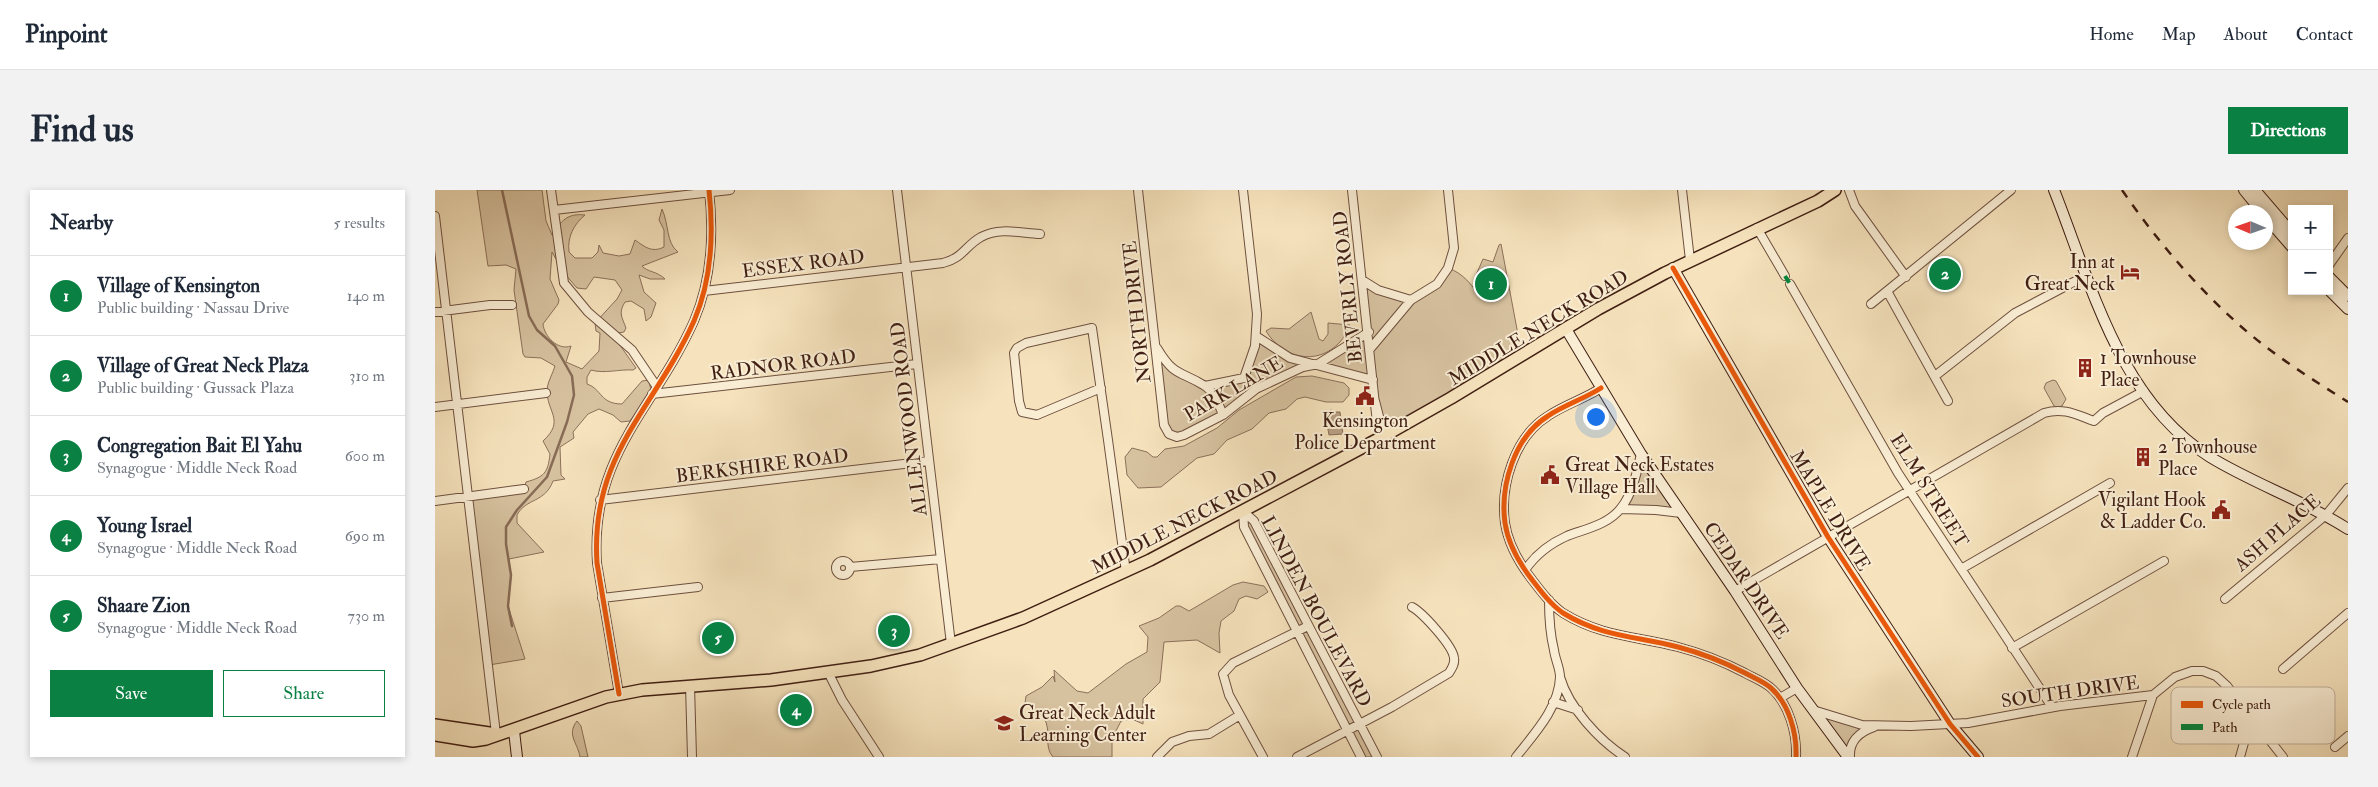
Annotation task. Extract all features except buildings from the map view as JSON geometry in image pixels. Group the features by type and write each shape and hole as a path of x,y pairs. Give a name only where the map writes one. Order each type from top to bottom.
{"main road":[{"name":"MIDDLE NECK ROAD","path":"435,725 496,734 514,731 565,710 619,694 690,685 741,683 828,672 903,659 1023,618 1126,572 1243,511 1384,436 1673,268 1818,201 1835,190"},
{"name":"MIDDLE NECK ROAD","path":"435,735 473,741 486,740 496,734"}],"street":[{"path":"551,190 561,268 568,290 588,312 632,350 655,390"},
{"path":"554,210 730,190"},
{"name":"ALLENWOOD ROAD","path":"897,190 951,644"},
{"name":"NORTH DRIVE","path":"1138,190 1166,431"},
{"path":"1243,190 1257,314 1255,346 1244,378"},
{"name":"BEVERLY ROAD","path":"1352,190 1369,332 1377,423 1384,436"},
{"path":"1370,350 1411,300 1437,284 1453,259 1454,242 1448,190"},
{"path":"1682,190 1690,260"},
{"path":"1849,190 1855,206 1906,277"},
{"path":"1871,304 2011,190"},
{"path":"2054,190 2117,348 2144,390 2170,423 2210,456 2326,515 2348,529"},
{"path":"2243,190 2257,205"},
{"path":"2255,190 2288,228"},
{"path":"619,694 602,598 596,542 600,500 614,458 694,321 704,291 712,243 709,191"},
{"path":"435,217 496,734"},
{"path":"2273,225 2288,242"},
{"path":"1757,228 1785,276"},
{"name":"ESSEX ROAD","path":"704,291 953,260 981,237 995,232 1016,231 1040,234"},
{"path":"2333,259 2348,238"},
{"name":"MAPLE DRIVE","path":"1673,268 1828,538 1950,724 1978,757"},
{"path":"1935,376 2015,313 2087,274"},
{"path":"1362,280 1378,290 1411,300"},
{"path":"2333,281 2348,296"},
{"name":"ELM STREET","path":"1790,284 1910,491 2052,708"},
{"path":"1887,292 1949,401"},
{"path":"2333,294 2348,309"},
{"path":"435,312 512,305"},
{"path":"1101,388 1037,415 1022,412 1014,352 1026,342 1092,328 1101,388 1126,572"},
{"path":"1567,328 1590,369"},
{"name":"CEDAR DRIVE","path":"1567,328 1576,355 1590,369 1641,454 1735,591 1797,688 1849,757"},
{"name":"PARK LANE","path":"1166,431 1173,436 1180,436 1223,415 1256,389 1303,367 1318,364 1369,332"},
{"name":"PARK LANE","path":"1256,336 1290,358 1373,380"},
{"name":"PARK LANE","path":"1156,347 1175,371 1205,386"},
{"name":"RADNOR ROAD","path":"655,390 917,364"},
{"path":"1205,386 1244,378"},
{"path":"1244,378 1256,389"},
{"path":"1205,386 1216,398 1223,415"},
{"path":"1601,388 1586,398 1543,419 1522,444 1509,469 1503,498 1506,530 1513,548 1525,570 1549,600 1563,612 1609,634 1677,647 1730,665 1759,680 1780,698 1789,715 1796,757"},
{"path":"1735,591 2045,413 2063,410 2082,414 2094,421 2103,413 2144,390"},
{"path":"435,407 546,393"},
{"path":"1525,570 1547,547 1566,536 1600,524 1621,510 1636,475 1641,454"},
{"name":"BERKSHIRE ROAD","path":"600,500 929,461"},
{"path":"1961,569 2110,483"},
{"name":"ASH PLACE","path":"2225,599 2326,515 2348,488"},
{"path":"435,501 524,489"},
{"path":"1621,510 1656,510 1681,513"},
{"name":"LINDEN BOULEVARD","path":"1243,511 1254,521 1259,530 1377,757"},
{"name":"LINDEN BOULEVARD","path":"1243,511 1244,527 1248,536 1361,757"},
{"path":"1248,536 1259,530"},
{"path":"851,567 941,559"},
{"path":"2012,648 2163,561"},
{"path":"602,598 698,587"},
{"path":"1549,600 1551,636 1565,691 1578,710 1605,741 1625,757"},
{"path":"1297,757 1449,673 1453,666 1453,654 1431,622 1412,607"},
{"path":"2283,669 2348,614"},
{"path":"1263,757 1240,715 1223,677 1226,668 1308,626"},
{"name":"SOUTH DRIVE","path":"1813,710 1854,724 1875,726 1950,724 2153,695 2175,677 2192,671 2203,671 2221,680 2227,687"},
{"path":"828,672 842,700 879,757"},
{"path":"1516,757 1539,727 1553,702 1560,676"},
{"path":"690,685 692,757"},
{"path":"1780,698 1797,688"},
{"path":"2132,757 2153,695"},
{"path":"1553,702 1578,710"},
{"path":"1157,757 1172,742 1189,736 1209,734 1240,715"},
{"path":"1849,757 1851,747 1857,736 1875,726"},
{"path":"514,731 517,757"},
{"path":"2335,747 2348,736"},
{"path":"2240,757 2244,744"},
{"name":"SOUTH DRIVE","path":"2272,744 2283,757"}],"shaded area":[{"path":"477,190 542,190 546,221 552,235 565,219 574,215 585,215 578,222 570,236 569,252 575,258 592,258 598,252 599,245 603,253 619,256 630,254 635,240 645,247 652,249 664,247 664,230 659,220 662,209 671,244 678,252 642,266 665,279 650,279 639,275 644,292 656,303 651,317 646,321 644,309 631,301 625,302 621,312 626,328 624,332 612,334 636,368 633,370 591,370 587,377 587,384 596,389 609,402 622,404 642,381 649,380 651,391 630,421 621,422 613,415 599,409 588,414 573,432 574,438 560,447 561,475 565,479 553,481 545,493 525,506 517,515 517,523 544,552 509,559 511,576 508,606 525,659 489,665 469,497 524,489 526,482 541,476 546,470 550,454 543,441 550,434 554,421 547,397 547,389 555,366 541,358 525,357 523,354 514,290 516,269 506,265 488,266","holes":["552,252 564,273 577,288 586,289 594,277 615,280 622,290 617,299 595,323 596,331 600,333 599,351 582,369 566,362 571,346 561,346 549,338 543,324 559,300 550,279"]},
{"path":"1501,244 1522,356 1384,436 1373,380 1318,364 1369,332 1362,280 1411,300 1418,297 1448,268 1463,276 1481,298 1489,298 1476,275 1483,259 1493,262"},
{"path":"1311,312 1319,339 1323,341 1328,334 1328,323 1350,325 1340,342 1331,350 1321,355 1311,357 1290,353 1281,348 1266,331 1271,328 1289,329"},
{"path":"1256,336 1290,358 1318,364 1245,397 1184,435 1169,434 1156,347 1166,362 1205,386 1244,378"},
{"path":"1312,376 1344,383 1349,388 1349,395 1343,402 1326,402 1305,397 1297,399 1286,409 1269,413 1252,429 1227,440 1214,454 1197,458 1161,487 1138,488 1127,475 1125,457 1132,448 1157,457 1165,449 1184,446 1217,428 1239,410 1296,377"},
{"path":"2053,380 2056,381 2066,399 2062,406 2054,406 2044,388 2046,383"},
{"path":"1331,410 1340,412 1343,434 1329,435 1325,413"},
{"path":"1641,461 1672,508 1626,507"},
{"path":"1243,511 1254,522 1377,757 1361,757 1244,527"},
{"path":"1243,582 1264,586 1268,592 1257,599 1246,596 1239,599 1234,611 1221,621 1219,633 1220,653 1197,640 1164,642 1160,682 1143,699 1143,724 1132,719 1121,721 1112,739 1112,757 1053,757 1050,753 1044,718 1025,703 1026,696 1042,687 1053,676 1055,682 1054,670 1077,691 1088,693 1126,664 1147,652 1148,637 1139,626 1159,618 1176,606 1189,611 1233,585"},
{"path":"1818,713 1870,727 1860,731 1849,756"},
{"path":"577,721 581,726 588,757 580,757 574,739 573,731"}],"waterway":[{"path":"502,190 529,316 537,330 555,346 572,376 574,395 567,422 547,477 517,510 506,527 506,544 511,575 508,606 512,626"}],"railway":[{"path":"2122,190 2175,259 2220,307 2276,355 2348,402"}],"marked path":[{"path":"1785,276 1790,284"}],"cycle path":[{"path":"619,694 597,563 598,525 604,492 614,462 628,434 678,352 700,305 705,289 710,257 711,207 709,190"},
{"path":"1673,268 1828,537 1950,724 1978,757"},
{"path":"1601,388 1548,416 1536,425 1518,449 1507,478 1505,494 1505,523 1511,545 1541,592 1558,609 1577,621 1619,635 1663,643 1695,652 1729,665 1768,686 1783,702 1791,720 1795,738 1796,757"}],"place":[{"name":"Inn at Great Neck","path":"2130,272"},
{"name":"Village of Great Neck Plaza","path":"1945,274"},
{"name":"Village of Kensington","path":"1491,284"},
{"name":"1 Townhouse Place","path":"2085,368"},
{"name":"Kensington Police Department","path":"1365,396"},
{"name":"2 Townhouse Place","path":"2143,457"},
{"name":"Great Neck Estates Village Hall","path":"1550,475"},
{"name":"Vigilant Hook & Ladder Co.","path":"2221,510"},
{"name":"Congregation Bait El Yahu","path":"894,631"},
{"name":"Shaare Zion","path":"718,638"},
{"name":"Young Israel","path":"796,710"},
{"name":"Great Neck Adult Learning Center","path":"1004,723"}]}
